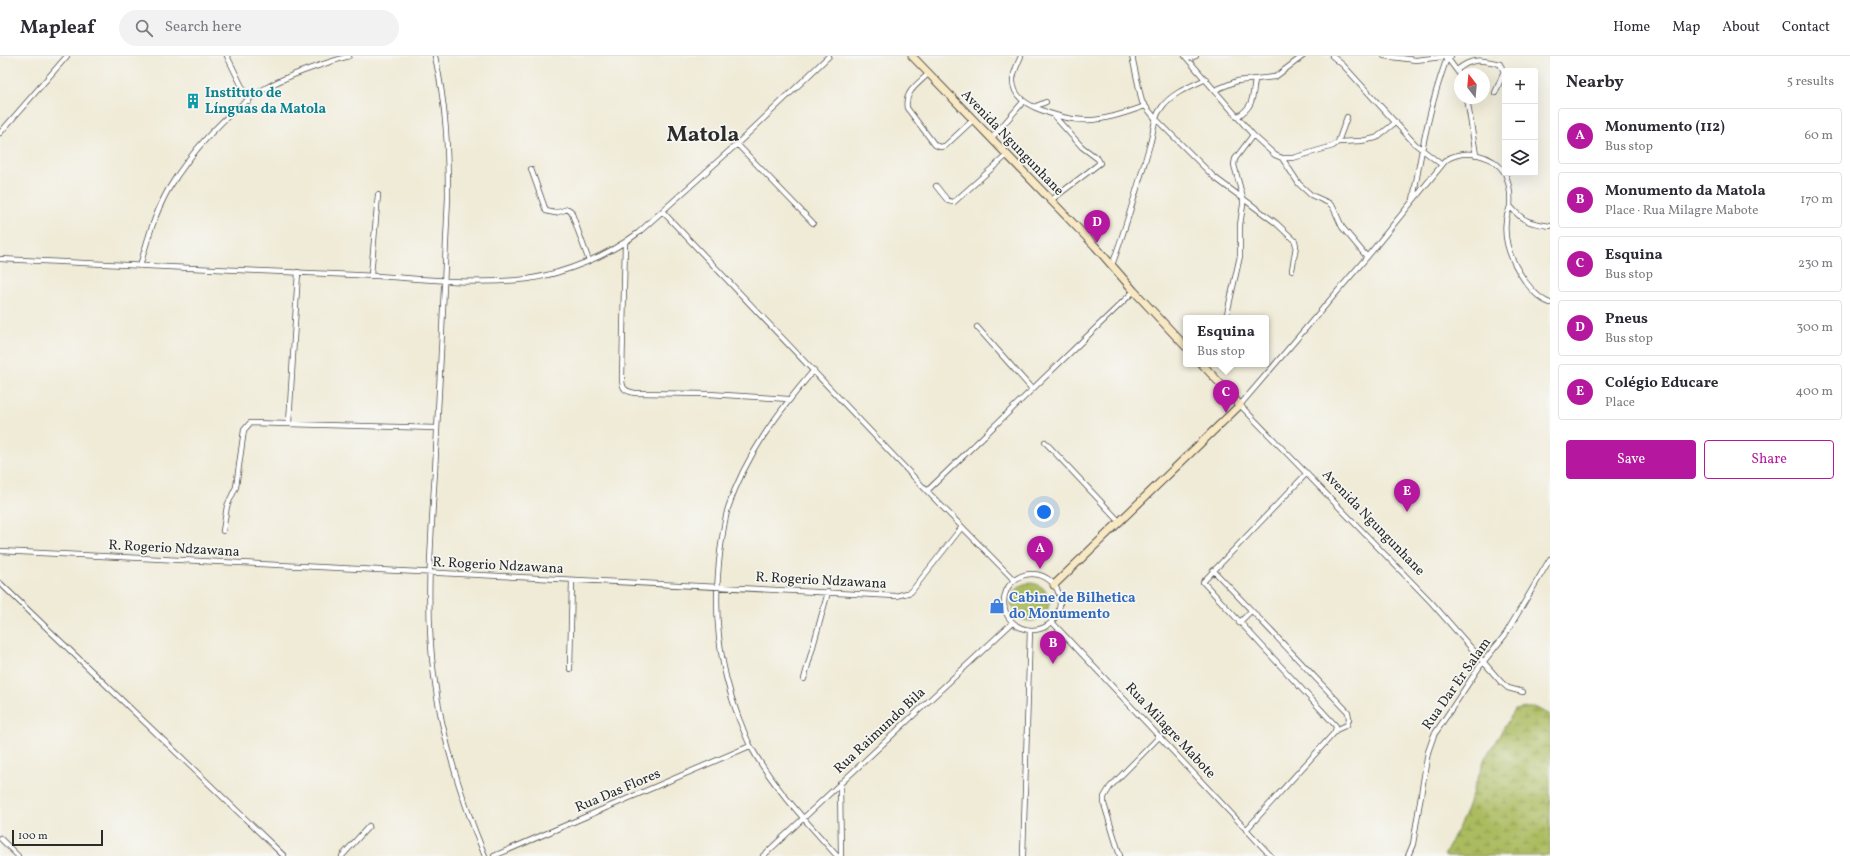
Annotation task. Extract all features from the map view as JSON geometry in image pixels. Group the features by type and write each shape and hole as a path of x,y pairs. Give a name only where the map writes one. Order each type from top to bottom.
{"street":[{"path":"0,133 68,56"},
{"path":"227,56 249,100"},
{"path":"140,266 152,227 168,191 184,166 209,136 237,109 263,90 291,76 349,56"},
{"path":"435,56 446,113 448,143 445,280 430,574 431,644 434,676 441,716 458,784 485,856"},
{"path":"0,259 371,275 494,282 529,278 554,273 588,261 625,243 663,212 829,56"},
{"name":"Avenida Ngungunhane","path":"912,56 1095,246 1183,344"},
{"path":"1021,56 1012,81 1017,94 1023,102 1056,116 1090,121 1104,120 1145,106"},
{"path":"1132,56 1139,92 1145,106 1155,118 1214,176 1276,223 1295,241 1296,246 1292,270"},
{"path":"1186,57 1196,56"},
{"path":"1216,90 1238,81 1275,77 1303,56"},
{"path":"1332,56 1343,65 1421,150 1442,165"},
{"path":"1384,56 1416,60 1448,57"},
{"path":"1186,57 1216,90 1252,134 1275,154 1282,158 1299,184 1311,195 1329,203 1334,207 1342,227 1367,257"},
{"path":"1448,57 1456,68"},
{"path":"1413,202 1421,150 1436,90 1448,57"},
{"path":"1464,68 1470,61 1500,64 1504,72 1495,93"},
{"path":"928,74 909,92 906,102 907,108 935,145 940,147 945,146 973,120"},
{"path":"1112,265 1151,142 1155,118 1162,106 1169,100 1181,91 1206,79"},
{"path":"1237,116 1247,110 1250,106 1255,80"},
{"path":"991,139 1023,102"},
{"path":"1034,107 1046,102"},
{"path":"1468,104 1476,155"},
{"path":"1050,201 1100,163 1098,159 1074,140 1056,116"},
{"path":"1338,142 1347,118"},
{"path":"1282,158 1293,158 1332,146 1338,142 1361,142 1376,138 1396,122"},
{"path":"1227,315 1240,256 1240,225 1243,198 1234,165 1235,159 1252,134"},
{"path":"737,144 813,223"},
{"path":"1054,584 1240,405 1367,257 1446,160 1459,154 1484,156 1494,162 1502,170"},
{"path":"936,186 948,201 954,202 1007,155"},
{"path":"531,169 546,211 554,213 568,209 571,211 588,261"},
{"path":"1506,176 1509,187 1510,206 1506,222 1508,247 1516,267 1531,288 1542,300 1550,303"},
{"path":"371,275 378,195"},
{"path":"1510,206 1520,218 1528,222 1550,226"},
{"path":"663,212 927,491 1014,580"},
{"path":"625,243 622,378 624,390 635,393 709,394 789,399"},
{"path":"289,423 298,272"},
{"path":"927,491 1134,291"},
{"path":"977,327 1032,389"},
{"path":"1206,367 1240,405"},
{"path":"814,370 789,399 759,442 735,490 728,509 716,586 720,650 728,685 750,746 777,786 837,856"},
{"name":"Avenida Ngungunhane","path":"1240,405 1431,602 1508,688 1523,692"},
{"path":"223,531 228,506 236,487 246,425 256,422 437,428"},
{"path":"1045,442 1119,521"},
{"path":"1307,473 1213,570 1206,578 1204,584 1335,724 1336,730"},
{"name":"R. Rogerio Ndzawana","path":"0,551 430,574 716,586 896,596 906,595 911,592 962,527"},
{"name":"Rua Dar Er Salam","path":"1408,856 1413,844 1430,743 1484,661 1505,635 1550,559"},
{"path":"1213,570 1348,712 1349,719 1346,725 1336,730 1246,830"},
{"path":"1033,574 1045,577 1054,584 1058,592 1060,603 1057,615 1052,622 1038,630 1021,628 1012,623 1008,617 1004,601 1008,586 1014,580 1022,576 1033,574"},
{"path":"570,669 572,581"},
{"path":"0,583 281,855"},
{"path":"804,678 828,592"},
{"path":"1239,623 1251,610"},
{"name":"Rua Milagre Mabote","path":"1052,622 1271,856"},
{"name":"Rua Raimundo Bila","path":"763,856 1012,623"},
{"path":"1023,856 1030,630"},
{"path":"1120,856 1104,804 1104,797 1110,787 1160,736"},
{"name":"Rua Das Flores","path":"494,856 750,746"},
{"path":"840,783 841,856"},
{"path":"342,856 369,826"},
{"path":"0,838 18,856"}],"green space":[{"path":"1026,583 1034,583 1041,586 1046,591 1049,602 1046,613 1041,618 1034,621 1026,621 1019,618 1014,613 1011,606 1011,598 1014,591 1019,586"},
{"path":"1533,707 1549,714 1550,718 1550,856 1444,856 1464,816 1485,758 1515,710"}],"place":[{"name":"Instituto de Línguas da Matola","path":"193,101"},
{"name":"Pneus","path":"1097,243"},
{"name":"Esquina","path":"1226,413"},
{"name":"Colégio Educare","path":"1407,512"},
{"name":"Monumento (112)","path":"1040,569"},
{"name":"Cabine de Bilhetica do Monumento","path":"997,606"},
{"name":"Monumento da Matola","path":"1053,664"}],"district":[{"name":"Matola","path":"703,135"}]}
